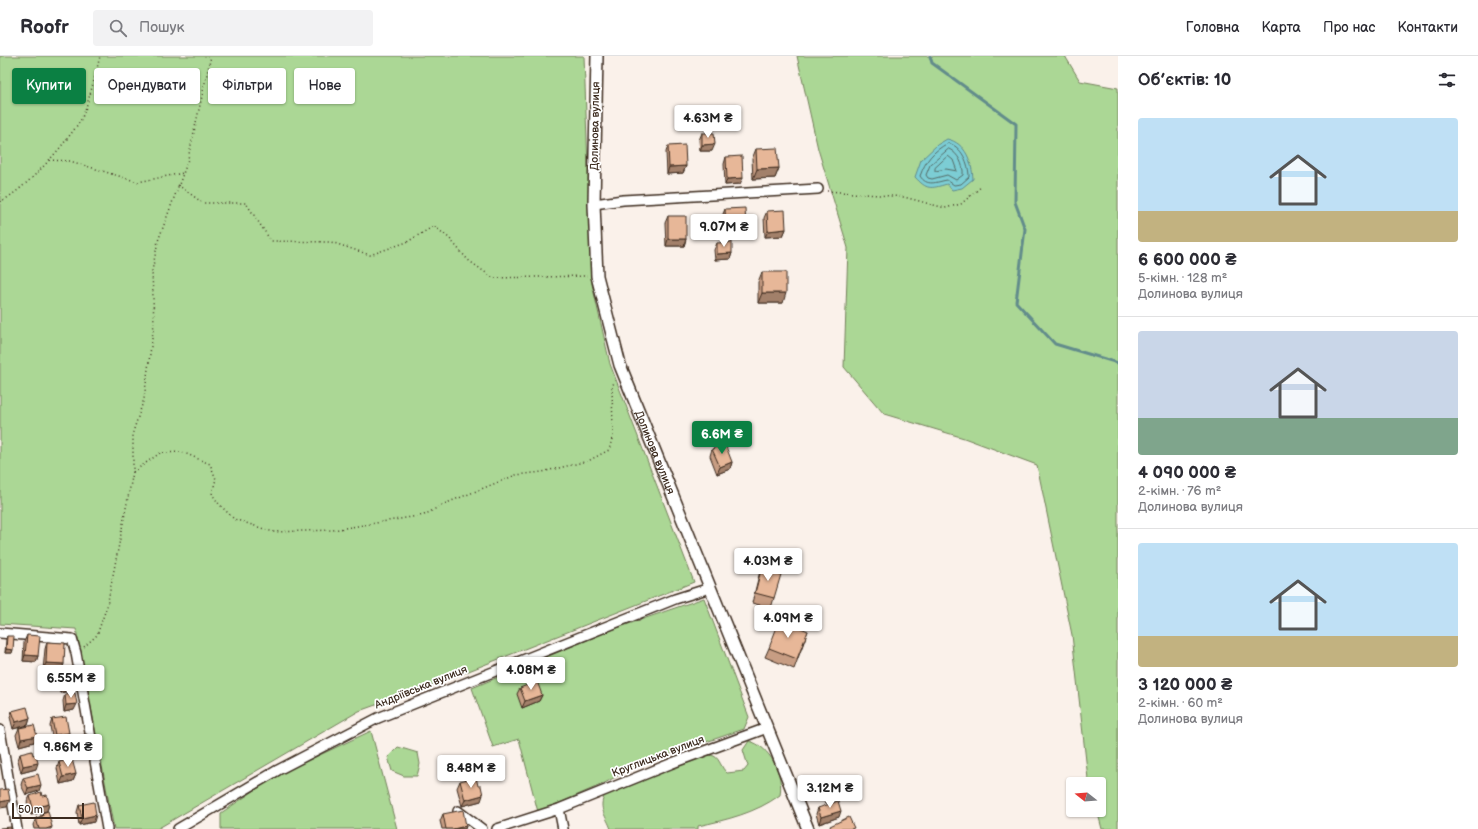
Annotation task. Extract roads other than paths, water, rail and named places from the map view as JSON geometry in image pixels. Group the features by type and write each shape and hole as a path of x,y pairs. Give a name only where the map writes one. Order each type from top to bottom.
{"street":[{"name":"Долинова вулиця","path":"597,56 594,204 596,276 620,364 808,829"},
{"path":"594,204 623,200 818,189"},
{"name":"Андріївська вулиця","path":"178,829 278,770 378,718 667,602 710,588"},
{"path":"0,632 72,639 76,653 107,829"},
{"name":"Круглицька вулиця","path":"497,829 559,809 675,762 767,728"},
{"path":"0,730 17,829"},
{"path":"559,809 563,829"},
{"path":"458,811 482,829"}],"water":[{"path":"947,139 954,141 967,154 973,179 962,188 952,190 947,184 937,187 926,186 915,177 921,160 937,145"}],"waterway":[{"path":"930,56 932,63 1016,124 1015,202 1025,229 1016,302 1055,344 1118,363"}]}
